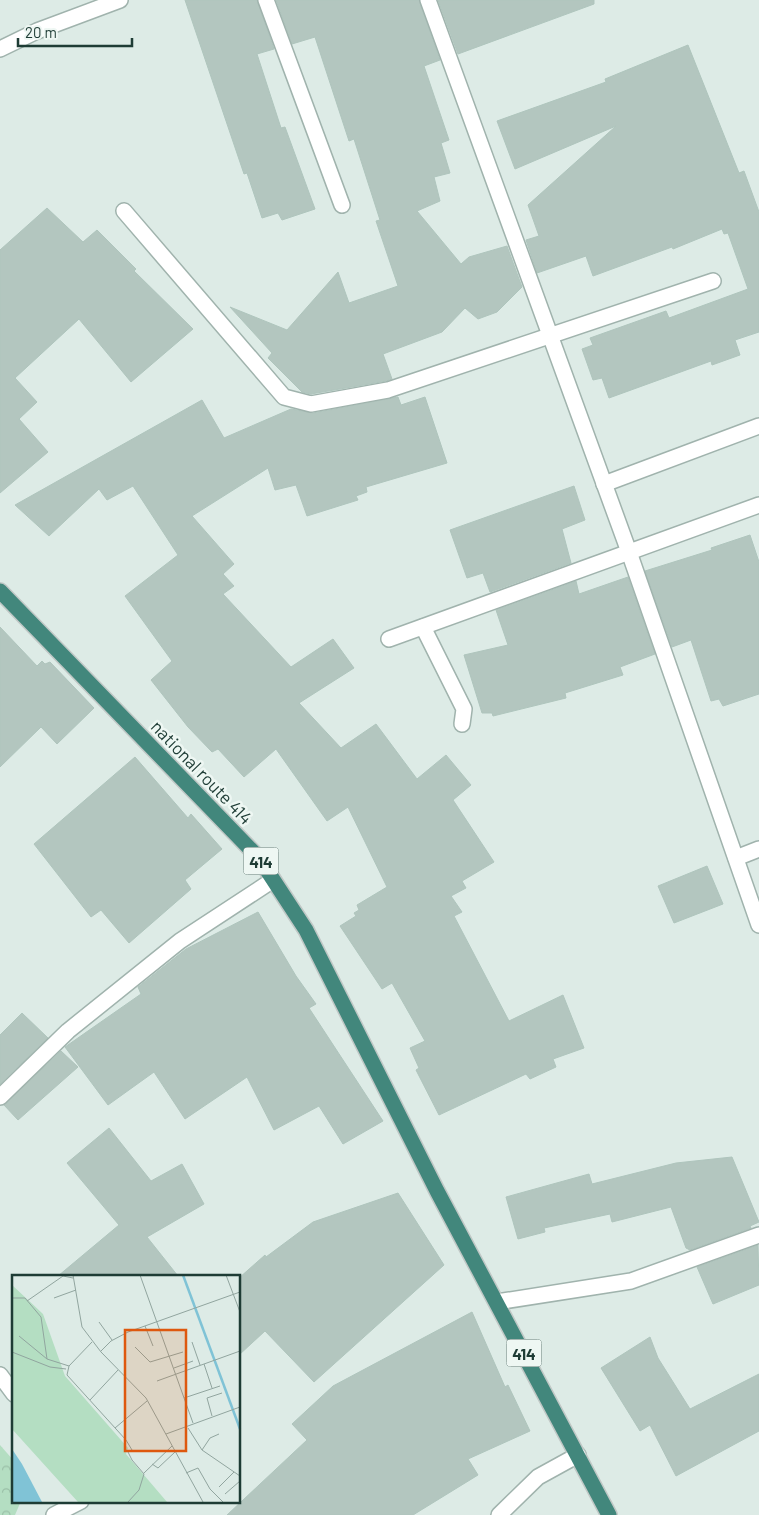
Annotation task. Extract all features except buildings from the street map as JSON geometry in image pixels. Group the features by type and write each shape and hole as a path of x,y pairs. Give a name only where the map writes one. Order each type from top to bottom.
{"highway":[{"name":"national route 414","path":"0,591 259,858 273,880"},
{"name":"414","path":"273,880 306,930 438,1192 609,1515"}],"street":[{"path":"0,49 37,31 120,0"},
{"path":"266,0 342,205"},
{"path":"428,0 604,484 759,924"},
{"path":"124,212 284,397 311,404 388,390 549,334 713,281"},
{"path":"604,484 759,426"},
{"path":"389,639 759,505"},
{"path":"423,626 464,709 462,724"},
{"path":"736,858 759,849"},
{"path":"0,1097 68,1032 180,941 273,880"},
{"path":"497,1302 631,1281 759,1235"},
{"path":"0,1375 12,1391"},
{"path":"499,1515 538,1477 578,1455"},
{"path":"54,1515 79,1502"}],"green space":[{"path":"0,1445 12,1459 12,1502 21,1502 15,1515 0,1515"}]}
